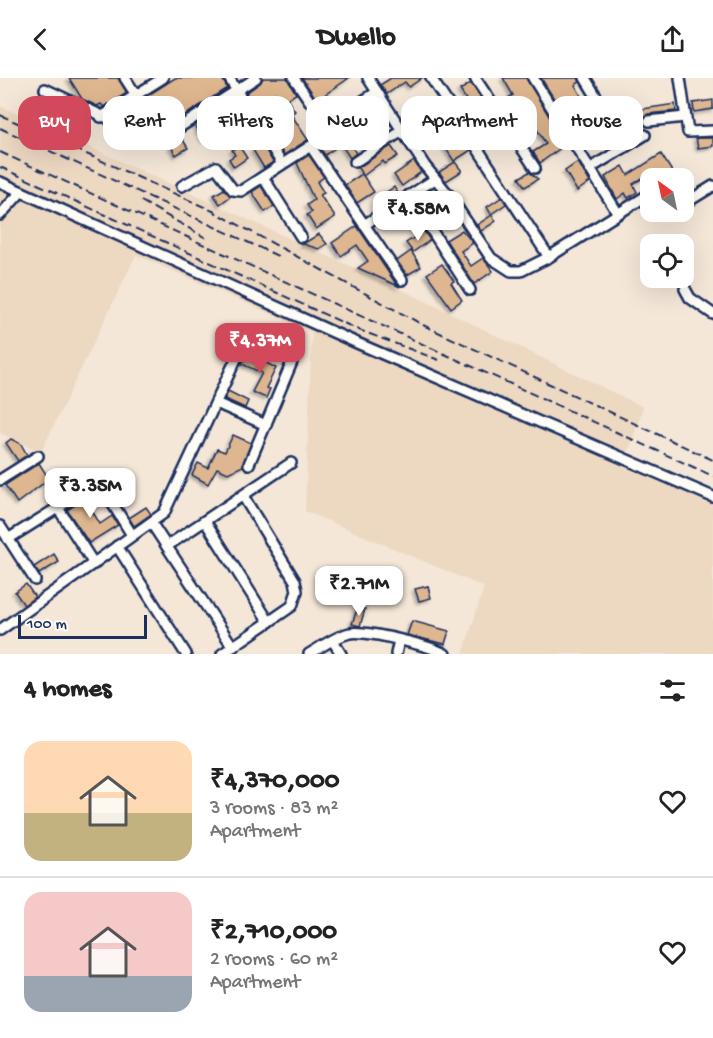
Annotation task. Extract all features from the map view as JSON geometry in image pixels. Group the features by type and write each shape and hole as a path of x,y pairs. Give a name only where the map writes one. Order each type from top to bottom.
{"street":[{"path":"125,78 136,95"},
{"path":"101,117 163,78"},
{"path":"229,78 282,164"},
{"path":"45,89 146,138 159,140 256,78"},
{"path":"294,78 306,96"},
{"path":"368,78 401,129"},
{"path":"431,78 549,257"},
{"path":"475,78 535,168"},
{"path":"533,78 549,104"},
{"path":"585,78 596,96"},
{"path":"680,78 688,132 713,131"},
{"path":"371,96 377,92"},
{"path":"649,121 685,117"},
{"path":"354,162 401,132"},
{"path":"589,169 645,135"},
{"path":"182,186 213,167 218,169 236,192 306,150"},
{"path":"313,150 402,280"},
{"path":"415,150 491,258 500,267 511,272 521,271 549,257 640,199"},
{"path":"578,150 617,212"},
{"path":"262,177 301,237"},
{"path":"364,225 435,178"},
{"path":"0,182 357,343 713,498"},
{"path":"694,198 713,186"},
{"path":"0,215 21,192"},
{"path":"409,195 470,290"},
{"path":"685,289 690,298 713,314"},
{"path":"0,630 132,535 152,524 164,513 243,344 248,339 254,339 288,356 292,362 249,465"},
{"path":"216,403 266,425"},
{"path":"0,480 38,456"},
{"path":"167,546 291,463"},
{"path":"8,539 99,482 132,535"},
{"path":"222,654 292,606 297,591 295,580 243,496"},
{"path":"58,508 94,564"},
{"path":"205,521 269,622"},
{"path":"152,524 233,647"},
{"path":"0,526 35,580"},
{"path":"117,546 186,654"},
{"path":"309,654 356,632 399,640 445,654"},
{"path":"396,654 399,640"},
{"path":"333,641 341,654"}],"shaded area":[{"path":"0,106 18,114 18,150 91,150 91,148 413,295 643,407 624,467 713,505 713,654 463,654 484,587 305,511 312,332 136,255 41,452 0,433"}],"building":[{"path":"69,78 118,78 127,93 122,96 103,96 103,106 91,103 91,96 80,96"},
{"path":"175,78 222,78 227,88 215,96 197,96 197,108 185,115 185,96 147,96"},
{"path":"263,78 287,78 296,94 277,96 275,93 270,96 248,96 246,93"},
{"path":"302,78 349,78 323,96 314,96"},
{"path":"391,78 422,78 409,87 405,82 387,94 380,85"},
{"path":"503,78 526,78 537,96 511,96 513,95"},
{"path":"541,78 578,78 580,82 575,85 581,96 552,96"},
{"path":"471,83 480,96 464,96 460,90"},
{"path":"537,96 549,116 549,150 558,150 540,163 533,152 546,144 537,129"},
{"path":"713,100 713,109 694,112 693,103"},
{"path":"675,104 676,111 648,114 643,117 643,109"},
{"path":"294,119 306,137 306,141 294,149"},
{"path":"696,138 713,138 713,146 698,148"},
{"path":"391,146 398,156 385,164 383,161 363,176 358,168 385,150 389,150"},
{"path":"173,150 185,150 176,155"},
{"path":"232,150 242,150 247,158 234,167 229,159 235,155"},
{"path":"253,150 266,150 273,162 264,168"},
{"path":"281,150 292,150 284,155"},
{"path":"321,150 332,150 325,155"},
{"path":"345,150 354,150 356,153 350,158"},
{"path":"447,150 471,150 454,161"},
{"path":"661,154 670,168 640,168 640,180 633,184 637,192 628,198 625,193 617,199 605,177 623,166 628,175"},
{"path":"309,155 324,177 317,182 324,193 320,195 335,217 316,229 307,215 312,212 307,205 314,200 297,163"},
{"path":"414,161 421,172 402,186 394,175"},
{"path":"455,162 462,171 446,181 439,172"},
{"path":"578,162 590,182 577,191 565,171"},
{"path":"529,172 538,179 525,187 519,178"},
{"path":"362,174 374,192 357,203 345,185"},
{"path":"261,186 274,206 265,212 252,192"},
{"path":"394,187 398,193 382,204 378,198"},
{"path":"224,189 231,196 220,204 214,195"},
{"path":"502,197 506,204 491,214 487,207"},
{"path":"492,215 496,221 481,231 477,225"},
{"path":"357,226 400,287 358,268 368,261 357,245 341,256 332,243"},
{"path":"462,230 473,243 461,251 471,266 483,258 493,271 474,284 446,240"},
{"path":"424,231 430,240 413,252 406,243"},
{"path":"319,234 327,244 319,249 303,244"},
{"path":"411,251 421,267 407,275 397,261"},
{"path":"442,264 454,281 451,283 462,300 451,308 427,274"},
{"path":"248,353 276,368 266,388 270,389 266,398 252,392 262,373 242,364"},
{"path":"228,391 248,401 245,408 225,399"},
{"path":"233,435 251,443 243,466 228,473 217,468 208,484 192,475 198,463 208,468 217,449 225,452"},
{"path":"11,439 21,444 27,455 18,461 6,443"},
{"path":"39,463 49,479 17,503 5,485"},
{"path":"60,472 72,491 62,497 50,478"},
{"path":"97,491 100,496 88,504 100,524 112,516 118,525 89,543 67,510"},
{"path":"146,507 151,514 134,526 129,518"},
{"path":"54,554 59,562 39,574 34,567"},
{"path":"26,584 35,597 24,605 15,592"},
{"path":"428,586 431,598 419,601 415,589"},
{"path":"358,607 365,609 360,626 352,624"},
{"path":"412,621 449,631 445,644 407,635"}],"railway":[{"path":"0,115 213,211 425,326 713,460"},
{"path":"0,128 280,257"},
{"path":"0,152 713,476"},
{"path":"0,167 359,330 439,360"},
{"path":"141,201 206,238"}]}
